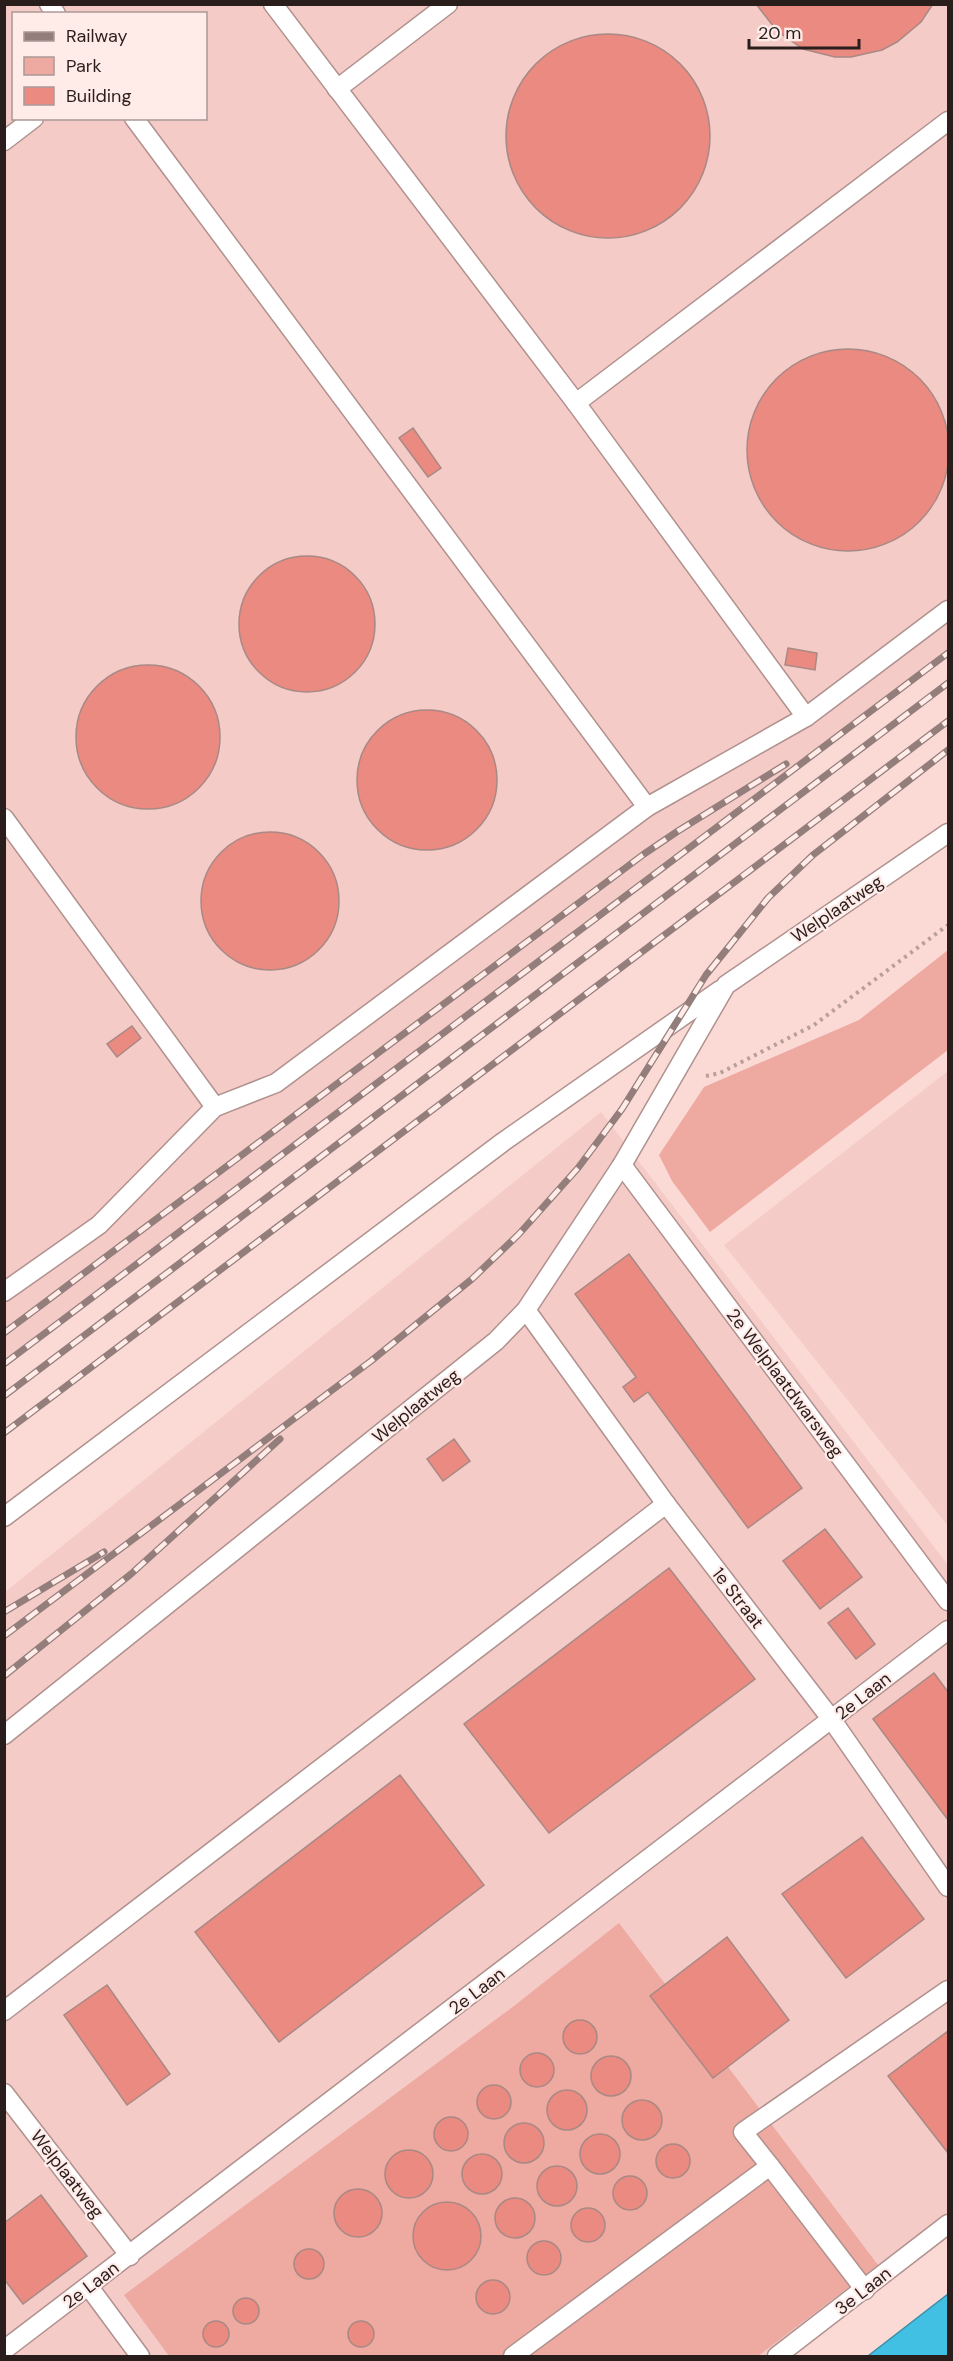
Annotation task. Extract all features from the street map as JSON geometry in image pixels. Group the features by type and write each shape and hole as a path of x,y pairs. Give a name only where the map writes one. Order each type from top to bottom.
{"lane":[{"path":"273,4 576,403 806,717"},
{"path":"337,89 448,4"},
{"path":"4,141 30,120"},
{"path":"135,120 647,807"},
{"path":"576,403 948,121"},
{"path":"4,1292 99,1225 215,1107 276,1083 647,807 806,717 948,610"},
{"path":"4,818 215,1107"},
{"name":"Welplaatweg","path":"4,1517 503,1142 948,833"},
{"name":"Welplaatweg","path":"4,1735 496,1341 526,1310 622,1165 726,986"},
{"name":"2e Welplaatdwarsweg","path":"622,1165 948,1601"},
{"name":"1e Straat","path":"526,1310 666,1504 832,1720 948,1887"},
{"path":"4,2011 666,1504"},
{"name":"2e Laan","path":"4,2350 948,1630"},
{"path":"865,2290 743,2132 948,1990"},
{"name":"Welplaatweg","path":"4,2093 130,2256"},
{"path":"513,2356 770,2166"},
{"name":"3e Laan","path":"777,2356 948,2224"},
{"path":"89,2287 140,2356"}],"path":[{"path":"670,1083 720,1073 814,1025 948,925"}],"shaded area":[{"path":"5,5 948,5 948,653 5,1359"},
{"path":"948,1071 948,1526 724,1245"},
{"path":"601,1112 948,1565 948,2227 779,2356 5,2356 5,1592"}],"green space":[{"path":"948,950 948,1050 710,1232 672,1181 659,1155 704,1087 859,1020"},
{"path":"619,1923 878,2265 758,2356 169,2356 124,2295 514,2006"}],"water":[{"path":"948,2294 948,2356 868,2356"}],"building":[{"path":"756,4 933,4 921,22 897,42 882,50 851,57 835,57 803,49 777,31"},
{"path":"608,34 628,36 647,42 680,64 702,97 708,116 710,136 708,156 702,175 680,208 647,230 628,236 608,238 588,236 569,230 536,208 514,175 508,156 506,136 508,116 514,97 536,64 569,42 588,36"},
{"path":"838,349 858,349 887,356 920,378 942,411 949,450 942,489 920,522 887,544 858,551 838,551 809,544 776,522 754,489 747,460 747,440 754,411 776,378 809,356"},
{"path":"413,428 441,468 428,477 399,438"},
{"path":"307,556 333,561 345,567 355,576 364,586 370,598 375,624 370,650 364,662 355,672 345,681 333,687 307,692 281,687 269,681 259,672 250,662 244,650 239,624 244,598 250,586 259,576 269,567 281,561"},
{"path":"788,648 817,653 815,670 785,665"},
{"path":"148,665 175,671 199,686 214,710 220,737 214,764 199,788 175,803 148,809 121,803 97,788 82,764 76,737 82,710 97,686 121,671"},
{"path":"427,710 454,715 476,731 492,753 497,780 492,807 476,829 454,845 427,850 400,845 378,829 362,807 357,780 362,753 378,731 400,715"},
{"path":"270,832 296,837 319,852 334,875 339,901 334,927 319,950 296,965 270,970 244,965 221,950 206,927 201,901 206,875 221,852 244,837"},
{"path":"132,1026 141,1038 117,1057 107,1044"},
{"path":"629,1254 802,1488 748,1528 648,1392 634,1402 623,1387 636,1377 575,1294"},
{"path":"454,1439 470,1461 443,1481 427,1459"},
{"path":"825,1529 862,1577 820,1609 783,1561"},
{"path":"669,1568 755,1679 549,1833 464,1724"},
{"path":"848,1608 875,1644 856,1659 828,1623"},
{"path":"934,1673 948,1692 948,1820 873,1719"},
{"path":"400,1775 484,1885 279,2042 195,1932"},
{"path":"862,1837 924,1919 846,1978 782,1894"},
{"path":"727,1937 789,2020 713,2078 650,1996"},
{"path":"107,1985 170,2074 127,2105 64,2015"},
{"path":"580,2020 592,2025 597,2037 592,2049 580,2054 568,2049 563,2037 568,2025"},
{"path":"948,2031 948,2153 888,2076"},
{"path":"537,2053 549,2058 554,2070 549,2082 537,2087 525,2082 520,2070 525,2058"},
{"path":"611,2056 619,2057 625,2062 630,2068 630,2084 625,2090 619,2095 611,2096 603,2095 597,2090 592,2084 591,2076 592,2068 597,2062 603,2057"},
{"path":"494,2085 506,2090 511,2102 506,2114 494,2119 482,2114 477,2102 482,2090"},
{"path":"567,2090 575,2091 581,2096 586,2102 586,2118 581,2124 575,2129 567,2130 559,2129 553,2124 548,2118 547,2110 548,2102 553,2096 559,2091"},
{"path":"642,2100 650,2101 656,2106 661,2112 661,2128 656,2134 650,2139 642,2140 634,2139 628,2134 623,2128 622,2120 623,2112 628,2106 634,2101"},
{"path":"451,2117 463,2122 468,2134 463,2146 451,2151 439,2146 434,2134 439,2122"},
{"path":"524,2123 532,2124 538,2129 543,2135 543,2151 538,2157 532,2162 524,2163 516,2162 510,2157 505,2151 504,2143 505,2135 510,2129 516,2124"},
{"path":"600,2134 608,2135 614,2140 619,2146 619,2162 614,2168 608,2173 600,2174 592,2173 586,2168 581,2162 580,2154 581,2146 586,2140 592,2135"},
{"path":"673,2144 685,2149 690,2161 685,2173 673,2178 661,2173 656,2161 661,2149"},
{"path":"409,2150 426,2157 433,2174 426,2191 409,2198 392,2191 385,2174 392,2157"},
{"path":"482,2154 490,2155 496,2160 501,2166 501,2182 496,2188 490,2193 482,2194 474,2193 468,2188 463,2182 462,2174 463,2166 468,2160 474,2155"},
{"path":"557,2166 565,2167 571,2172 576,2178 576,2194 571,2200 565,2205 557,2206 549,2205 543,2200 538,2194 537,2186 538,2178 543,2172 549,2167"},
{"path":"630,2176 642,2181 647,2193 642,2205 630,2210 618,2205 613,2193 618,2181"},
{"path":"358,2189 375,2196 382,2213 375,2230 358,2237 341,2230 334,2213 341,2196"},
{"path":"41,2195 87,2256 23,2304 4,2279 4,2223"},
{"path":"515,2198 523,2199 529,2204 534,2210 534,2226 529,2232 523,2237 515,2238 507,2237 501,2232 496,2226 495,2218 496,2210 501,2204 507,2199"},
{"path":"447,2202 460,2205 471,2212 478,2223 481,2236 478,2249 471,2260 460,2267 447,2270 434,2267 423,2260 416,2249 413,2236 416,2223 423,2212 434,2205"},
{"path":"588,2208 600,2213 605,2225 600,2237 588,2242 576,2237 571,2225 576,2213"},
{"path":"544,2241 556,2246 561,2258 556,2270 544,2275 532,2270 527,2258 532,2246"},
{"path":"309,2249 320,2253 324,2264 320,2275 309,2279 298,2275 294,2264 298,2253"},
{"path":"493,2280 505,2285 510,2297 505,2309 493,2314 481,2309 476,2297 481,2285"},
{"path":"246,2298 255,2302 259,2311 255,2320 246,2324 237,2320 233,2311 237,2302"},
{"path":"216,2321 225,2325 229,2334 225,2343 216,2347 207,2343 203,2334 207,2325"},
{"path":"361,2321 370,2325 374,2334 370,2343 361,2347 352,2343 348,2334 352,2325"}],"railway":[{"path":"4,1364 948,653"},
{"path":"4,1396 948,683"},
{"path":"4,1433 948,721"},
{"path":"4,1636 371,1361 472,1279 519,1234 578,1168 622,1109 706,975 768,898 813,855 948,750"},
{"path":"4,1333 644,854 786,764"},
{"path":"4,1676 131,1574 280,1439"},
{"path":"4,1612 104,1552"}]}
